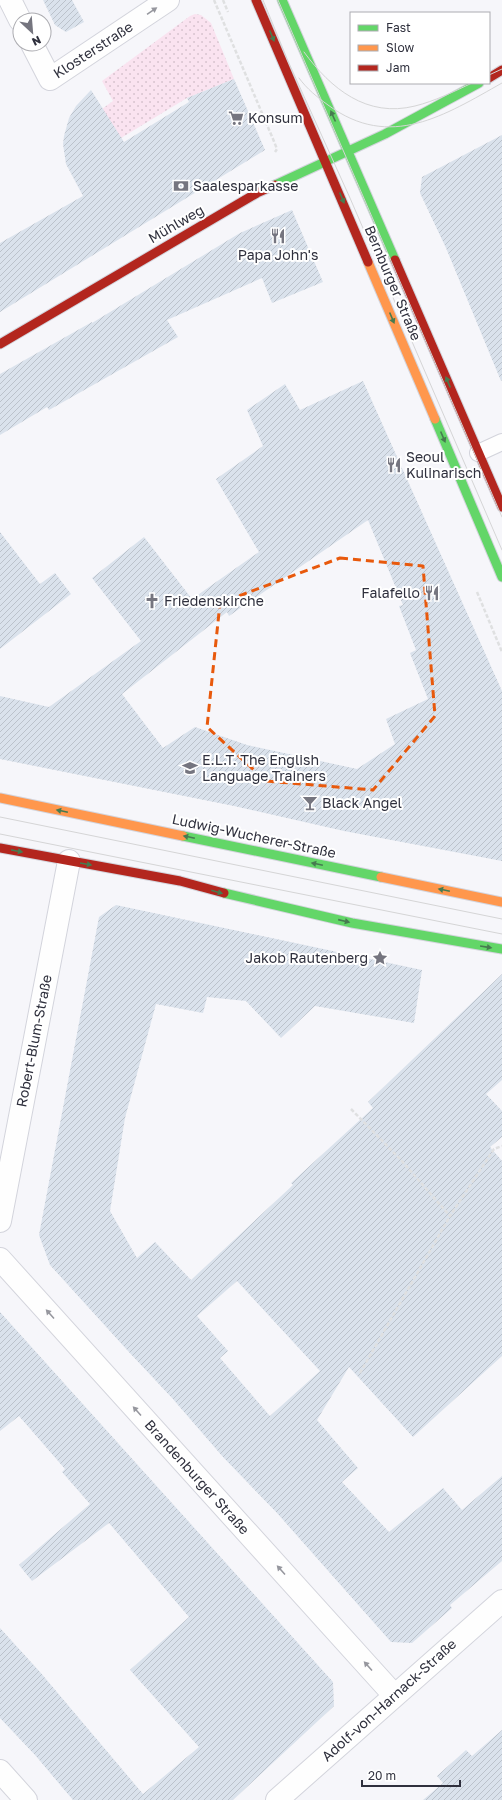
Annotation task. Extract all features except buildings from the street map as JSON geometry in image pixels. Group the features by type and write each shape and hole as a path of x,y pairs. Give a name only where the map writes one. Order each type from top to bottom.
{"street":[{"path":"10,0 16,12"},
{"name":"Klosterstraße","path":"36,52 50,79 168,0"},
{"name":"Bernburger Straße","path":"256,0 327,162 502,577"},
{"name":"Bernburger Straße","path":"282,0 502,507"},
{"path":"490,77 502,70"},
{"name":"Mühlweg","path":"0,344 257,193 349,152 395,129 477,84"},
{"name":"Ludwig-Wucherer-Straße","path":"0,798 502,902"},
{"path":"0,848 180,881 226,894 352,923 502,949"},
{"name":"Robert-Blum-Straße","path":"0,1221 69,861"},
{"name":"Brandenburger Straße","path":"0,1259 394,1695"},
{"name":"Adolf-von-Harnack-Straße","path":"277,1800 502,1601"},
{"path":"0,1771 26,1800"}],"lane":[{"path":"478,453 502,442"}],"path":[{"path":"214,0 273,138 277,149 276,152"},
{"path":"351,1109 401,1160 450,1216"},
{"path":"360,1373 450,1216 494,1150 502,1146"}],"highlighted area":[{"path":"340,558 423,566 435,716 373,790 266,781 207,727 220,603"}],"shaded area":[{"path":"195,14 201,15 211,23 234,79 187,98 121,138 102,109 113,101 102,81 190,16"}],"tram line":[{"path":"263,0 288,61 350,198 502,550"},
{"path":"278,0 502,517"},
{"path":"304,52 326,78 338,89 366,104 381,108 398,109 415,106 437,99 470,84"},
{"path":"490,75 502,69"},
{"path":"299,78 320,99 351,119 373,125 395,127 417,123 438,116 502,83"},
{"path":"0,817 502,919"},
{"path":"0,834 502,934"}],"traffic: fast":[{"path":"282,0 395,260"},
{"path":"275,185 385,134 477,84"},
{"path":"435,419 502,577"},
{"path":"183,836 381,877"},
{"path":"224,893 352,923 502,949"}],"traffic: slow":[{"path":"368,262 435,419"},
{"path":"0,798 183,836"},
{"path":"381,877 502,902"}],"traffic: jam":[{"path":"256,0 368,262"},
{"path":"490,77 502,70"},
{"path":"0,344 257,193 275,185"},
{"path":"395,260 502,507"},
{"path":"0,848 180,881 224,893"}],"place":[{"name":"Konsum","path":"236,118"},
{"name":"Saalesparkasse","path":"181,186"},
{"name":"Papa John's","path":"278,236"},
{"name":"Seoul Kulinarisch","path":"394,465"},
{"name":"Falafello","path":"432,593"},
{"name":"Friedenskirche","path":"152,601"},
{"name":"E.L.T. The English Language Trainers","path":"190,768"},
{"name":"Black Angel","path":"310,803"},
{"name":"Jakob Rautenberg","path":"380,958"}]}
